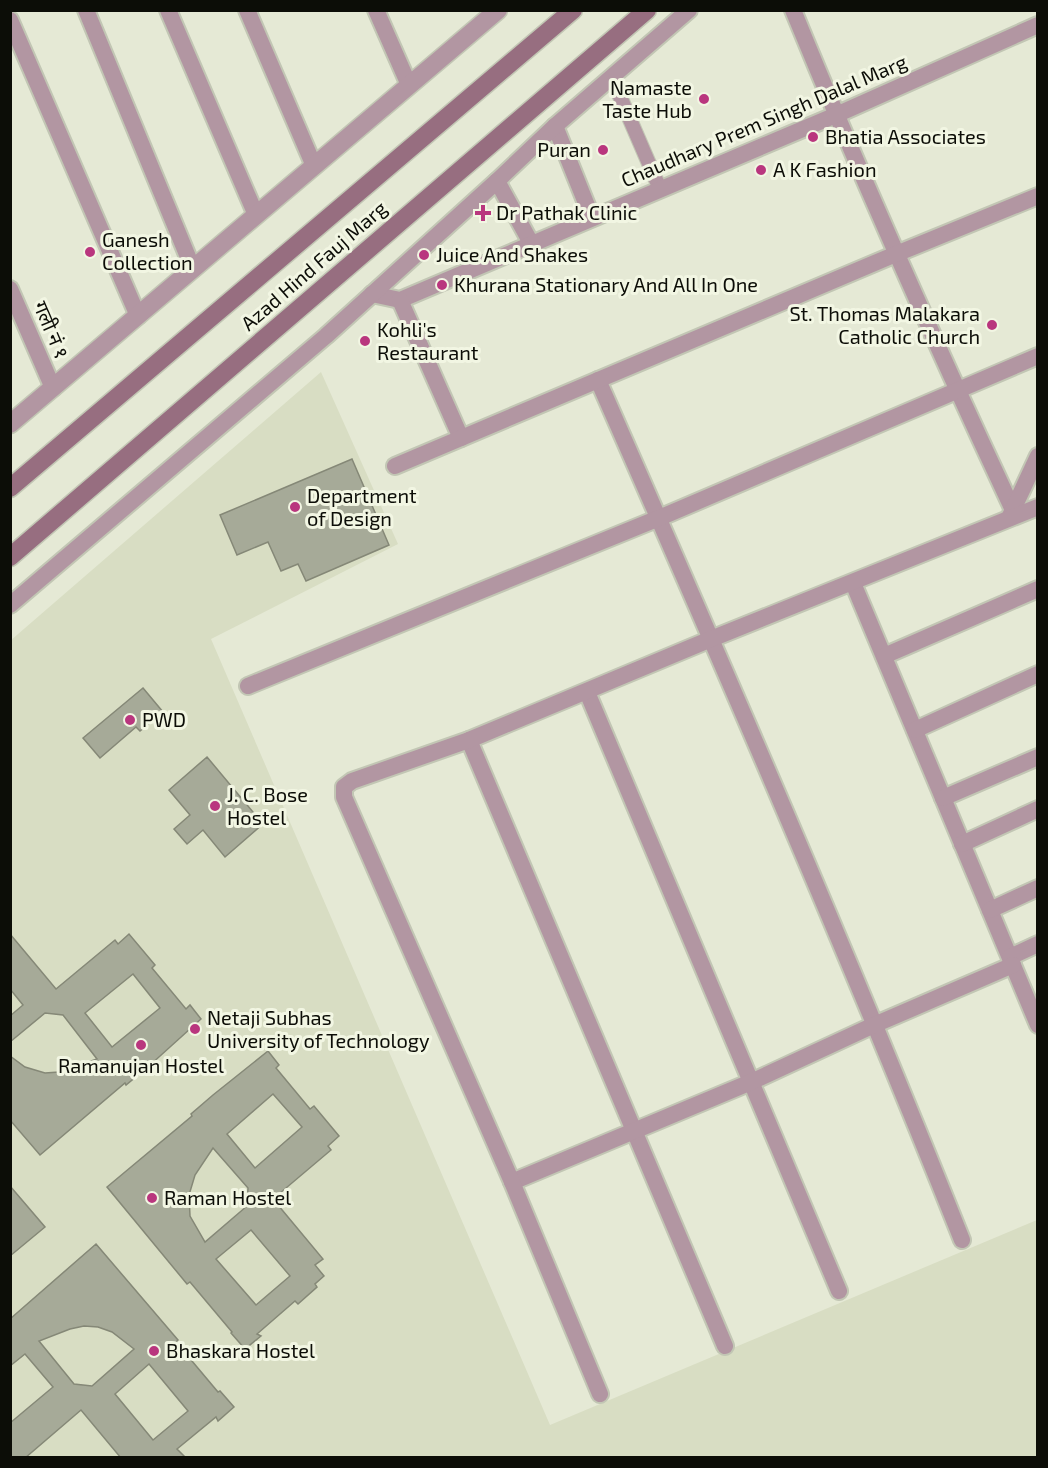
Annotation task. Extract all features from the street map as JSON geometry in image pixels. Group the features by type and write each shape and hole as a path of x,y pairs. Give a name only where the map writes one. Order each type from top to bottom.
{"main road":[{"name":"Azad Hind Fauj Marg","path":"10,488 573,10"},
{"name":"Azad Hind Fauj Marg","path":"10,557 647,10"}],"street":[{"path":"10,14 18,10"},
{"path":"86,10 193,269"},
{"path":"168,10 256,216"},
{"path":"247,10 314,166"},
{"path":"376,10 410,85"},
{"path":"10,424 498,10"},
{"path":"10,605 326,336 555,126 689,10"},
{"path":"793,10 896,254 1010,514"},
{"path":"10,20 138,316"},
{"name":"Chaudhary Prem Singh Dalal Marg","path":"400,300 836,114 1034,20"},
{"path":"612,78 660,189"},
{"path":"555,126 592,218"},
{"path":"497,181 531,243"},
{"path":"395,466 1038,196"},
{"name":"गली नं १","path":"10,289 53,388"},
{"path":"372,294 400,300 461,438"},
{"path":"248,686 659,518 1038,356"},
{"path":"598,380 711,639 962,1240"},
{"path":"1010,514 1038,456"},
{"path":"600,1394 512,1182 344,797 344,787 352,781 469,740 711,639 853,583 1010,514 1038,507"},
{"path":"853,583 1037,1020"},
{"path":"884,656 1038,589"},
{"path":"915,730 1038,674"},
{"path":"587,692 839,1291"},
{"path":"469,740 725,1346"},
{"path":"943,798 1038,757"},
{"path":"962,844 1038,809"},
{"path":"990,910 1038,888"},
{"path":"512,1182 751,1082 1011,961 1038,944"}],"shaded area":[{"name":"Netaji Subhas University of Technology","path":"321,372 398,544 211,639 550,1425 1037,1220 1037,1457 11,1457 10,641"}],"building":[{"path":"352,459 389,545 306,581 298,564 281,571 268,542 237,555 220,515"},
{"name":"PWD","path":"143,688 163,712 140,731 136,727 100,758 83,738"},
{"name":"J. C. Bose Hostel","path":"207,757 263,824 225,857 203,830 187,844 174,829 190,815 169,790"},
{"name":"Ramanujan Hostel","path":"10,934 56,989 115,940 118,944 129,934 155,965 152,968 186,1009 190,1005 201,1019 149,1066 126,1085 125,1083 40,1155 10,1120 10,1056 25,1067 45,1073 59,1072 97,1059 63,1015 45,1013 10,1042 10,1016 23,1005 10,989","holes":["133,974 160,1008 112,1047 85,1013"]},
{"name":"Raman Hostel","path":"268,1051 279,1065 276,1068 310,1109 314,1106 339,1136 328,1146 331,1150 273,1199 323,1259 315,1265 324,1276 315,1284 317,1287 298,1304 295,1301 257,1334 261,1336 245,1349 190,1282 187,1284 107,1187 192,1116 191,1114","holes":["273,1094 302,1127 255,1168 227,1134","213,1148 248,1188 247,1206 205,1242 190,1216 189,1195 195,1175","251,1230 290,1276 256,1305 216,1259"]},
{"path":"10,1186 45,1227 10,1256"},
{"name":"Bhaskara Hostel","path":"96,1244 178,1340 176,1342 218,1392 220,1391 234,1407 218,1421 216,1417 177,1449 186,1458 121,1458 81,1410 25,1458 10,1458 10,1423 53,1387 25,1354 10,1366 10,1319","holes":["84,1326 98,1327 112,1332 134,1349 92,1386 74,1384 39,1341","149,1364 188,1411 153,1440 115,1394"]}],"place":[{"name":"Namaste Taste Hub","path":"704,99"},
{"name":"Bhatia Associates","path":"813,137"},
{"name":"Puran","path":"603,150"},
{"name":"A K Fashion","path":"761,170"},
{"name":"Dr Pathak Clinic","path":"483,213"},
{"name":"Ganesh Collection","path":"90,252"},
{"name":"Juice And Shakes","path":"424,255"},
{"name":"Khurana Stationary And All In One","path":"442,285"},
{"name":"St. Thomas Malakara Catholic Church","path":"992,325"},
{"name":"Kohli's Restaurant","path":"365,341"},
{"name":"Department of Design","path":"295,507"},
{"name":"PWD","path":"130,720"},
{"name":"J. C. Bose Hostel","path":"215,806"},
{"name":"Netaji Subhas University of Technology","path":"195,1029"},
{"name":"Ramanujan Hostel","path":"141,1045"},
{"name":"Raman Hostel","path":"152,1198"},
{"name":"Bhaskara Hostel","path":"154,1351"}]}
